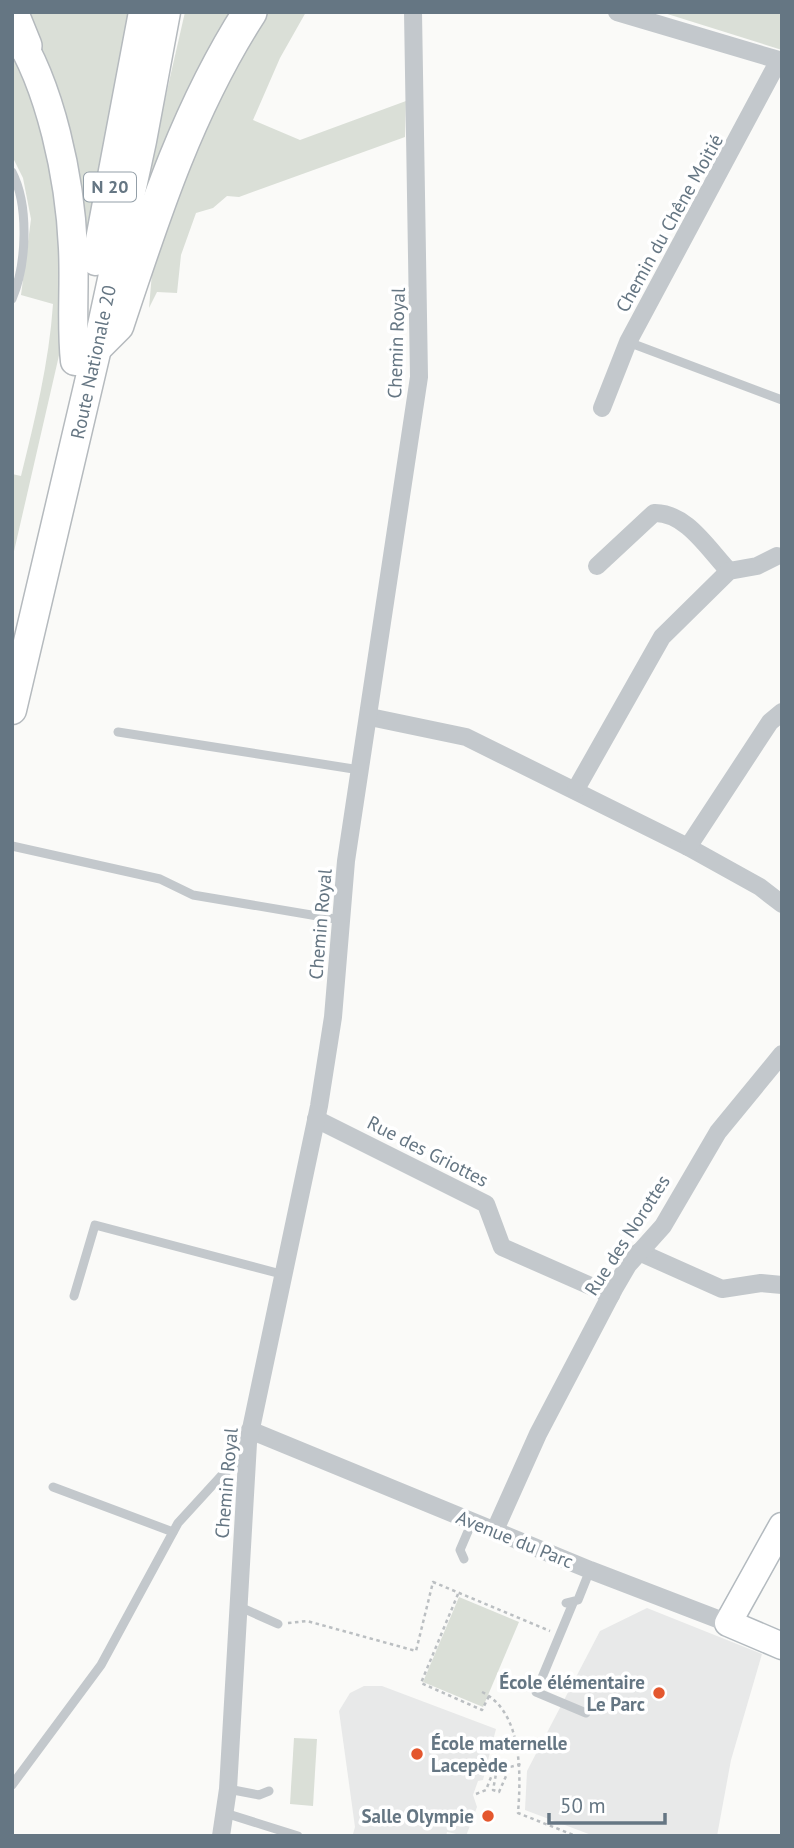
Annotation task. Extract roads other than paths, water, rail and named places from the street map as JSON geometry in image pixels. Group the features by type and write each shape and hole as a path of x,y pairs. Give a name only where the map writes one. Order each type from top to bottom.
{"highway":[{"path":"86,353 117,325 162,187 192,116 250,12"},
{"path":"12,14 18,37"}],"main road":[{"name":"Route Nationale 20","path":"12,710 86,353 143,12"},
{"name":"Route Nationale 20","path":"12,633 142,141 166,12"},
{"path":"18,37 51,122 66,182 86,353"}],"street":[{"name":"Chemin Royal","path":"221,1836 229,1789 246,1456 281,1274 316,1119 333,1017 341,920 360,770 419,377 413,12"},
{"path":"617,12 780,61"},
{"name":"Chemin du Chêne Moitié","path":"602,408 628,342 780,61"},
{"path":"597,566 654,513 669,513 682,521 729,571"},
{"path":"576,789 662,637 729,571 757,566 776,556"},
{"path":"688,847 770,722 782,712"},
{"path":"370,717 466,737 576,789 688,847 760,887 782,905"},
{"name":"Rue des Norottes","path":"495,1530 538,1434 628,1265 663,1226 718,1132 782,1054"},
{"name":"Rue des Griottes","path":"316,1119 486,1204 502,1247 611,1295"},
{"path":"639,1252 722,1289 761,1283 782,1285"},
{"name":"Avenue du Parc","path":"250,1430 782,1646"},
{"path":"728,1623 782,1526"}],"lane":[{"path":"12,172 20,188 26,225 12,299"},
{"path":"628,342 782,400"},
{"path":"118,732 360,770"},
{"path":"12,846 160,879 193,895 341,920"},
{"path":"74,1296 95,1225 281,1274"},
{"path":"12,1785 101,1665 173,1532 221,1476 246,1456"},
{"path":"53,1487 173,1532"},
{"path":"464,1559 460,1550 472,1522"},
{"path":"586,1713 536,1692 569,1603 578,1600 590,1570"},
{"path":"238,1606 278,1624"},
{"path":"229,1789 259,1795 269,1791"},
{"path":"225,1814 298,1836"}],"place":[{"name":"École élémentaire Le Parc","path":"659,1693"},
{"name":"École maternelle Lacepède","path":"417,1754"},
{"name":"Salle Olympie","path":"488,1816"}]}
